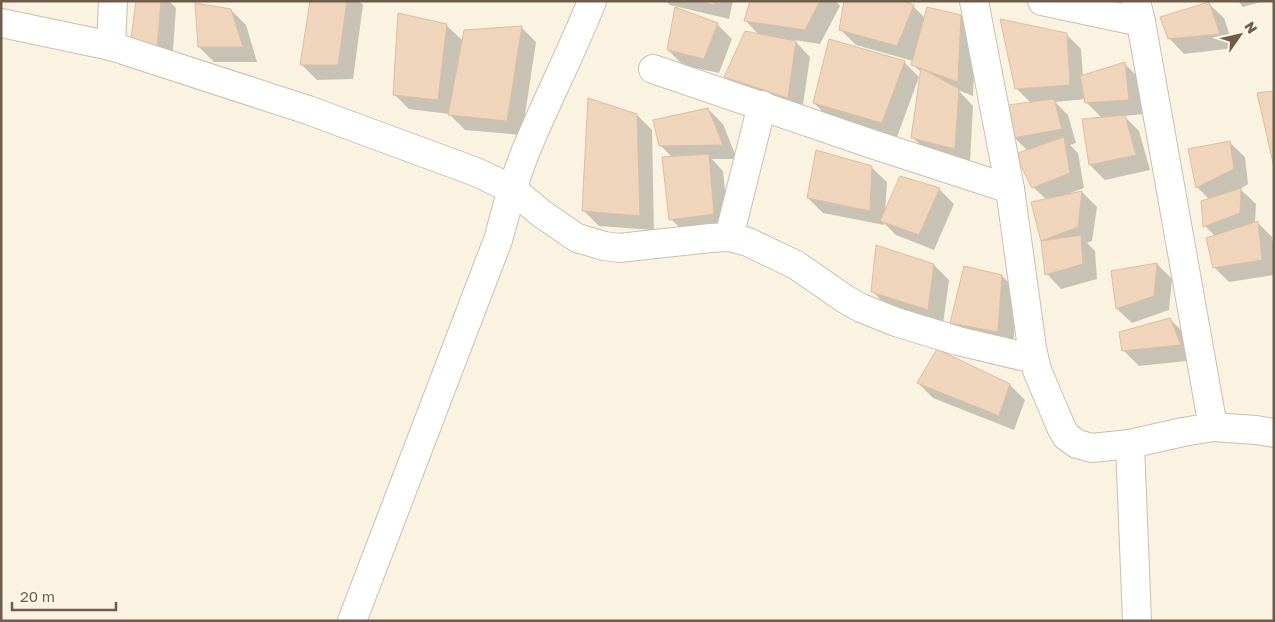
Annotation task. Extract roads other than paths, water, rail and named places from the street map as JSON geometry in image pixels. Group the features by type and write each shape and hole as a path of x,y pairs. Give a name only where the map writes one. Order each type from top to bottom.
{"street":[{"path":"110,46 113,1"},
{"path":"352,621 498,240 512,188 529,142 592,1"},
{"path":"974,1 1010,189 1034,359 1042,383 1066,436 1077,444 1092,448 1130,444 1213,427 1274,433"},
{"path":"1042,1 1138,12 1213,427"},
{"path":"1,23 110,46 308,110 476,172 512,188 542,214 577,238 604,246 619,248 729,237 748,242 796,265 861,308 896,322 958,341 1034,359"},
{"path":"653,68 872,144 1010,189"},
{"path":"729,237 762,105"},
{"path":"1130,444 1137,621"}]}
